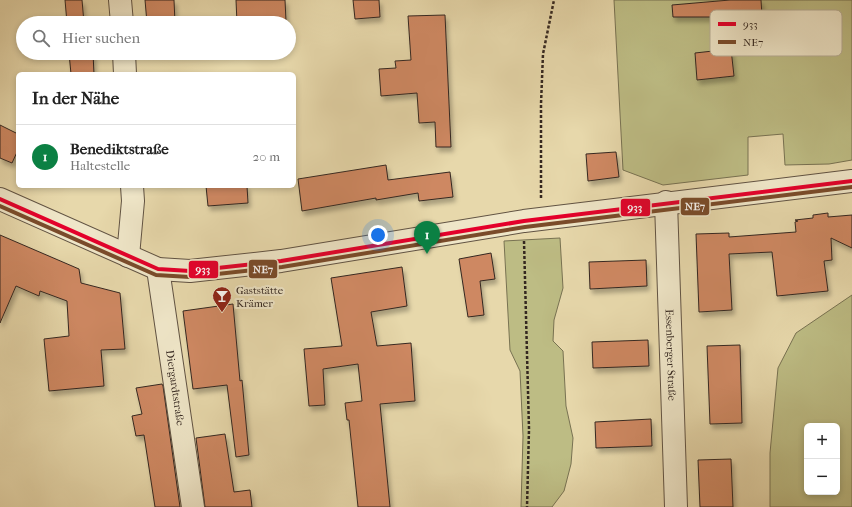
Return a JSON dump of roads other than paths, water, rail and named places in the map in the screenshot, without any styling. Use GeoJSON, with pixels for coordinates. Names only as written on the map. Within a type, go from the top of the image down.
{"type":"FeatureCollection","features":[{"type":"Feature","properties":{"kind":"street"},"geometry":{"type":"LineString","coordinates":[[120,0],[121,16]]}},
{"type":"Feature","properties":{"kind":"street"},"geometry":{"type":"LineString","coordinates":[[124,60],[125,72]]}},
{"type":"Feature","properties":{"kind":"street"},"geometry":{"type":"LineString","coordinates":[[0,199],[158,269],[190,271],[281,261],[533,219],[852,180]]}},
{"type":"Feature","properties":{"kind":"street"},"geometry":{"type":"LineString","coordinates":[[128,256],[133,201],[132,188]]}},
{"type":"Feature","properties":{"kind":"street","name":"Essenberger Straße"},"geometry":{"type":"LineString","coordinates":[[666,202],[676,507]]}},
{"type":"Feature","properties":{"kind":"street","name":"Diergardtstraße"},"geometry":{"type":"LineString","coordinates":[[158,269],[193,507]]}},
{"type":"Feature","properties":{"kind":"place","name":"Benediktstraße"},"geometry":{"type":"Point","coordinates":[427,254]}},
{"type":"Feature","properties":{"kind":"place","name":"Gaststätte Krämer"},"geometry":{"type":"Point","coordinates":[222,313]}}]}
